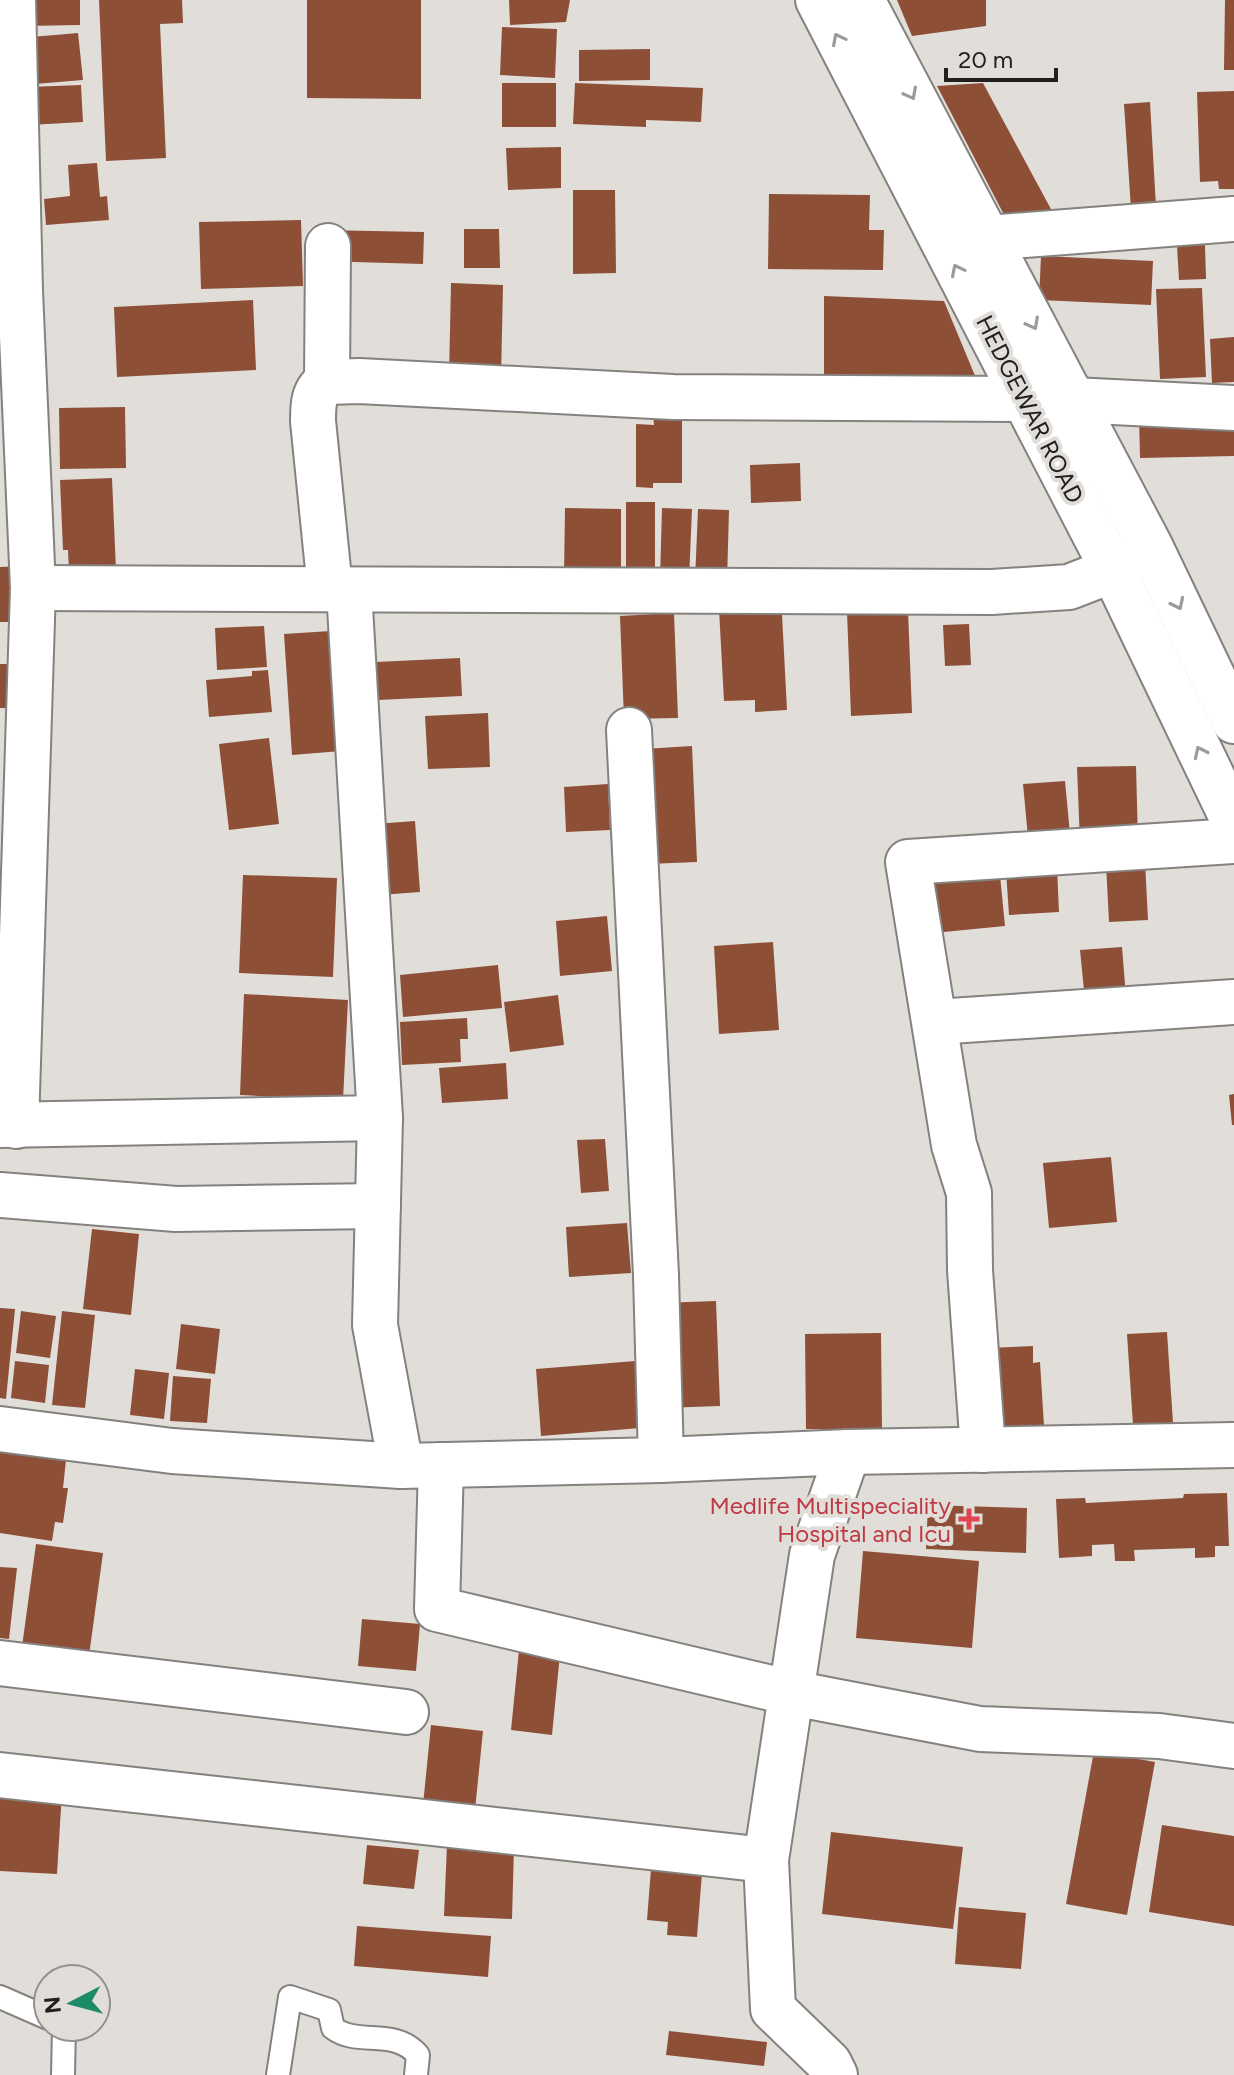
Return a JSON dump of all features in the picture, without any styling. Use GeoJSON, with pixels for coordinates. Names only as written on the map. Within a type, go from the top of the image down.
{"type":"FeatureCollection","features":[{"type":"Feature","properties":{"kind":"street"},"geometry":{"type":"LineString","coordinates":[[13,0],[10,291],[33,588],[8,1125],[380,1118]]}},
{"type":"Feature","properties":{"kind":"street","name":"HEDGEWAR ROAD"},"geometry":{"type":"LineString","coordinates":[[818,0],[1113,570],[1234,822]]}},
{"type":"Feature","properties":{"kind":"street","name":"HEDGEWAR ROAD"},"geometry":{"type":"LineString","coordinates":[[862,0],[1150,546],[1234,721]]}},
{"type":"Feature","properties":{"kind":"street"},"geometry":{"type":"LineString","coordinates":[[987,238],[1234,219]]}},
{"type":"Feature","properties":{"kind":"street"},"geometry":{"type":"LineString","coordinates":[[328,246],[327,382],[316,394],[313,421],[340,590],[380,1118],[375,1325],[421,1465],[437,1609],[792,1693],[980,1729],[1159,1736],[1234,1746]]}},
{"type":"Feature","properties":{"kind":"street"},"geometry":{"type":"LineString","coordinates":[[327,382],[673,397],[1024,399]]}},
{"type":"Feature","properties":{"kind":"street"},"geometry":{"type":"LineString","coordinates":[[1073,400],[1234,408]]}},
{"type":"Feature","properties":{"kind":"street"},"geometry":{"type":"LineString","coordinates":[[33,588],[992,592],[1069,587],[1113,570],[1150,546]]}},
{"type":"Feature","properties":{"kind":"street"},"geometry":{"type":"LineString","coordinates":[[629,730],[655,1259],[661,1460]]}},
{"type":"Feature","properties":{"kind":"street"},"geometry":{"type":"LineString","coordinates":[[983,1450],[970,1270],[969,1193],[954,1145],[908,862],[1234,841]]}},
{"type":"Feature","properties":{"kind":"street"},"geometry":{"type":"LineString","coordinates":[[935,1022],[1234,1002]]}},
{"type":"Feature","properties":{"kind":"street"},"geometry":{"type":"LineString","coordinates":[[0,1195],[176,1209],[378,1206]]}},
{"type":"Feature","properties":{"kind":"street"},"geometry":{"type":"LineString","coordinates":[[0,1429],[172,1451],[421,1465],[848,1452],[1234,1445]]}},
{"type":"Feature","properties":{"kind":"street"},"geometry":{"type":"LineString","coordinates":[[835,2075],[829,2063],[773,2009],[766,1860],[812,1555],[848,1452]]}},
{"type":"Feature","properties":{"kind":"street"},"geometry":{"type":"LineString","coordinates":[[0,1663],[406,1712]]}},
{"type":"Feature","properties":{"kind":"street"},"geometry":{"type":"LineString","coordinates":[[0,1775],[766,1860]]}},
{"type":"Feature","properties":{"kind":"lane"},"geometry":{"type":"LineString","coordinates":[[0,1997],[32,2011]]}},
{"type":"Feature","properties":{"kind":"lane"},"geometry":{"type":"LineString","coordinates":[[278,2075],[290,1997],[329,2010],[333,2028],[341,2035],[393,2040],[409,2045],[418,2055],[416,2075]]}},
{"type":"Feature","properties":{"kind":"lane"},"geometry":{"type":"LineString","coordinates":[[63,2075],[64,2043]]}},
{"type":"Feature","properties":{"kind":"building"},"geometry":{"type":"Polygon","coordinates":[[[24,0],[80,0],[80,25],[25,26],[24,0]]]}},
{"type":"Feature","properties":{"kind":"building"},"geometry":{"type":"Polygon","coordinates":[[[99,0],[182,0],[183,23],[160,24],[166,158],[106,161],[99,0]]]}},
{"type":"Feature","properties":{"kind":"building"},"geometry":{"type":"Polygon","coordinates":[[[307,0],[421,0],[421,99],[307,98],[307,0]]]}},
{"type":"Feature","properties":{"kind":"building"},"geometry":{"type":"Polygon","coordinates":[[[509,0],[570,0],[566,22],[510,25],[509,0]]]}},
{"type":"Feature","properties":{"kind":"building"},"geometry":{"type":"Polygon","coordinates":[[[897,0],[986,0],[986,26],[912,36],[897,0]]]}},
{"type":"Feature","properties":{"kind":"building"},"geometry":{"type":"Polygon","coordinates":[[[1225,0],[1234,0],[1234,70],[1224,70],[1225,0]]]}},
{"type":"Feature","properties":{"kind":"building"},"geometry":{"type":"Polygon","coordinates":[[[502,27],[557,29],[555,78],[500,75],[502,27]]]}},
{"type":"Feature","properties":{"kind":"building"},"geometry":{"type":"Polygon","coordinates":[[[78,33],[83,80],[35,84],[31,37],[78,33]]]}},
{"type":"Feature","properties":{"kind":"building"},"geometry":{"type":"Polygon","coordinates":[[[650,49],[650,80],[579,81],[579,50],[650,49]]]}},
{"type":"Feature","properties":{"kind":"building"},"geometry":{"type":"Polygon","coordinates":[[[502,83],[556,83],[556,127],[502,127],[502,83]]]}},
{"type":"Feature","properties":{"kind":"building"},"geometry":{"type":"Polygon","coordinates":[[[575,83],[703,88],[701,122],[646,120],[646,127],[573,124],[575,83]]]}},
{"type":"Feature","properties":{"kind":"building"},"geometry":{"type":"Polygon","coordinates":[[[983,83],[1052,211],[1013,232],[937,86],[983,83]]]}},
{"type":"Feature","properties":{"kind":"building"},"geometry":{"type":"Polygon","coordinates":[[[81,85],[83,122],[30,125],[28,87],[81,85]]]}},
{"type":"Feature","properties":{"kind":"building"},"geometry":{"type":"Polygon","coordinates":[[[1234,91],[1234,189],[1219,189],[1218,181],[1200,182],[1197,92],[1234,91]]]}},
{"type":"Feature","properties":{"kind":"building"},"geometry":{"type":"Polygon","coordinates":[[[1150,102],[1156,207],[1131,209],[1124,104],[1150,102]]]}},
{"type":"Feature","properties":{"kind":"building"},"geometry":{"type":"Polygon","coordinates":[[[561,147],[561,188],[508,190],[506,148],[561,147]]]}},
{"type":"Feature","properties":{"kind":"building"},"geometry":{"type":"Polygon","coordinates":[[[97,163],[100,197],[107,196],[109,220],[46,225],[44,199],[70,196],[68,165],[97,163]]]}},
{"type":"Feature","properties":{"kind":"building"},"geometry":{"type":"Polygon","coordinates":[[[573,190],[615,190],[616,273],[573,274],[573,190]]]}},
{"type":"Feature","properties":{"kind":"building"},"geometry":{"type":"Polygon","coordinates":[[[769,194],[870,195],[869,230],[884,230],[883,270],[768,269],[769,194]]]}},
{"type":"Feature","properties":{"kind":"building"},"geometry":{"type":"Polygon","coordinates":[[[301,220],[303,286],[201,289],[199,222],[301,220]]]}},
{"type":"Feature","properties":{"kind":"building"},"geometry":{"type":"Polygon","coordinates":[[[464,229],[499,229],[500,268],[464,268],[464,229]]]}},
{"type":"Feature","properties":{"kind":"building"},"geometry":{"type":"Polygon","coordinates":[[[321,230],[424,232],[423,264],[320,261],[321,230]]]}},
{"type":"Feature","properties":{"kind":"building"},"geometry":{"type":"Polygon","coordinates":[[[1205,245],[1206,279],[1179,280],[1177,246],[1205,245]]]}},
{"type":"Feature","properties":{"kind":"building"},"geometry":{"type":"Polygon","coordinates":[[[1041,256],[1153,261],[1151,305],[1039,300],[1041,256]]]}},
{"type":"Feature","properties":{"kind":"building"},"geometry":{"type":"Polygon","coordinates":[[[451,283],[503,285],[501,378],[449,376],[451,283]]]}},
{"type":"Feature","properties":{"kind":"building"},"geometry":{"type":"Polygon","coordinates":[[[1202,288],[1206,377],[1160,379],[1156,289],[1202,288]]]}},
{"type":"Feature","properties":{"kind":"building"},"geometry":{"type":"Polygon","coordinates":[[[824,296],[944,301],[983,395],[824,396],[824,296]]]}},
{"type":"Feature","properties":{"kind":"building"},"geometry":{"type":"Polygon","coordinates":[[[253,300],[256,370],[117,377],[114,307],[253,300]]]}},
{"type":"Feature","properties":{"kind":"building"},"geometry":{"type":"Polygon","coordinates":[[[1234,337],[1234,382],[1212,383],[1210,339],[1234,337]]]}},
{"type":"Feature","properties":{"kind":"building"},"geometry":{"type":"Polygon","coordinates":[[[125,407],[126,468],[60,469],[59,408],[125,407]]]}},
{"type":"Feature","properties":{"kind":"building"},"geometry":{"type":"Polygon","coordinates":[[[653,415],[682,416],[682,483],[653,483],[653,488],[636,487],[636,424],[654,425],[653,415]]]}},
{"type":"Feature","properties":{"kind":"building"},"geometry":{"type":"Polygon","coordinates":[[[1139,415],[1234,426],[1234,456],[1140,458],[1139,415]]]}},
{"type":"Feature","properties":{"kind":"building"},"geometry":{"type":"Polygon","coordinates":[[[800,463],[801,501],[751,503],[750,465],[800,463]]]}},
{"type":"Feature","properties":{"kind":"building"},"geometry":{"type":"Polygon","coordinates":[[[112,478],[116,570],[69,572],[68,550],[63,550],[60,480],[112,478]]]}},
{"type":"Feature","properties":{"kind":"building"},"geometry":{"type":"Polygon","coordinates":[[[626,502],[655,502],[655,576],[626,576],[626,502]]]}},
{"type":"Feature","properties":{"kind":"building"},"geometry":{"type":"Polygon","coordinates":[[[565,508],[621,509],[621,575],[564,575],[565,508]]]}},
{"type":"Feature","properties":{"kind":"building"},"geometry":{"type":"Polygon","coordinates":[[[662,508],[692,509],[689,580],[660,579],[662,508]]]}},
{"type":"Feature","properties":{"kind":"building"},"geometry":{"type":"Polygon","coordinates":[[[698,509],[729,510],[727,582],[695,581],[698,509]]]}},
{"type":"Feature","properties":{"kind":"building"},"geometry":{"type":"Polygon","coordinates":[[[22,566],[23,622],[0,622],[0,567],[22,566]]]}},
{"type":"Feature","properties":{"kind":"building"},"geometry":{"type":"Polygon","coordinates":[[[781,595],[787,710],[755,712],[755,700],[724,701],[719,609],[781,595]]]}},
{"type":"Feature","properties":{"kind":"building"},"geometry":{"type":"Polygon","coordinates":[[[908,610],[912,713],[851,716],[847,612],[908,610]]]}},
{"type":"Feature","properties":{"kind":"building"},"geometry":{"type":"Polygon","coordinates":[[[674,613],[678,718],[624,719],[620,616],[674,613]]]}},
{"type":"Feature","properties":{"kind":"building"},"geometry":{"type":"Polygon","coordinates":[[[969,624],[971,665],[945,666],[943,625],[969,624]]]}},
{"type":"Feature","properties":{"kind":"building"},"geometry":{"type":"Polygon","coordinates":[[[264,626],[267,667],[217,670],[215,628],[264,626]]]}},
{"type":"Feature","properties":{"kind":"building"},"geometry":{"type":"Polygon","coordinates":[[[346,630],[354,750],[292,755],[284,634],[346,630]]]}},
{"type":"Feature","properties":{"kind":"building"},"geometry":{"type":"Polygon","coordinates":[[[460,658],[462,696],[378,700],[376,662],[460,658]]]}},
{"type":"Feature","properties":{"kind":"building"},"geometry":{"type":"Polygon","coordinates":[[[0,664],[22,664],[22,708],[0,708],[0,664]]]}},
{"type":"Feature","properties":{"kind":"building"},"geometry":{"type":"Polygon","coordinates":[[[268,670],[272,712],[209,717],[206,680],[252,676],[252,671],[268,670]]]}},
{"type":"Feature","properties":{"kind":"building"},"geometry":{"type":"Polygon","coordinates":[[[488,713],[490,767],[428,769],[425,716],[488,713]]]}},
{"type":"Feature","properties":{"kind":"building"},"geometry":{"type":"Polygon","coordinates":[[[269,738],[279,824],[229,830],[219,744],[269,738]]]}},
{"type":"Feature","properties":{"kind":"building"},"geometry":{"type":"Polygon","coordinates":[[[692,746],[697,862],[648,864],[643,749],[692,746]]]}},
{"type":"Feature","properties":{"kind":"building"},"geometry":{"type":"Polygon","coordinates":[[[1136,766],[1138,841],[1080,843],[1077,767],[1136,766]]]}},
{"type":"Feature","properties":{"kind":"building"},"geometry":{"type":"Polygon","coordinates":[[[1065,781],[1071,845],[1029,848],[1023,784],[1065,781]]]}},
{"type":"Feature","properties":{"kind":"building"},"geometry":{"type":"Polygon","coordinates":[[[608,784],[610,830],[566,832],[564,787],[608,784]]]}},
{"type":"Feature","properties":{"kind":"building"},"geometry":{"type":"Polygon","coordinates":[[[415,821],[420,892],[380,895],[375,824],[415,821]]]}},
{"type":"Feature","properties":{"kind":"building"},"geometry":{"type":"Polygon","coordinates":[[[1145,861],[1148,920],[1109,922],[1106,864],[1145,861]]]}},
{"type":"Feature","properties":{"kind":"building"},"geometry":{"type":"Polygon","coordinates":[[[999,865],[1005,926],[923,934],[916,873],[999,865]]]}},
{"type":"Feature","properties":{"kind":"building"},"geometry":{"type":"Polygon","coordinates":[[[1057,868],[1059,912],[1009,915],[1006,871],[1057,868]]]}},
{"type":"Feature","properties":{"kind":"building"},"geometry":{"type":"Polygon","coordinates":[[[243,875],[337,878],[333,977],[239,973],[243,875]]]}},
{"type":"Feature","properties":{"kind":"building"},"geometry":{"type":"Polygon","coordinates":[[[607,916],[612,971],[560,976],[556,921],[607,916]]]}},
{"type":"Feature","properties":{"kind":"building"},"geometry":{"type":"Polygon","coordinates":[[[773,942],[779,1030],[719,1034],[714,946],[773,942]]]}},
{"type":"Feature","properties":{"kind":"building"},"geometry":{"type":"Polygon","coordinates":[[[1122,947],[1126,997],[1085,1000],[1080,950],[1122,947]]]}},
{"type":"Feature","properties":{"kind":"building"},"geometry":{"type":"Polygon","coordinates":[[[498,965],[502,1008],[403,1017],[400,975],[498,965]]]}},
{"type":"Feature","properties":{"kind":"building"},"geometry":{"type":"Polygon","coordinates":[[[244,994],[348,1000],[343,1100],[240,1095],[244,994]]]}},
{"type":"Feature","properties":{"kind":"building"},"geometry":{"type":"Polygon","coordinates":[[[558,995],[564,1045],[510,1052],[504,1002],[558,995]]]}},
{"type":"Feature","properties":{"kind":"building"},"geometry":{"type":"Polygon","coordinates":[[[467,1018],[468,1039],[460,1039],[461,1062],[402,1065],[400,1022],[467,1018]]]}},
{"type":"Feature","properties":{"kind":"building"},"geometry":{"type":"Polygon","coordinates":[[[506,1063],[508,1099],[442,1103],[439,1068],[506,1063]]]}},
{"type":"Feature","properties":{"kind":"building"},"geometry":{"type":"Polygon","coordinates":[[[1234,1094],[1234,1125],[1232,1125],[1229,1095],[1234,1094]]]}},
{"type":"Feature","properties":{"kind":"building"},"geometry":{"type":"Polygon","coordinates":[[[605,1139],[609,1191],[581,1193],[577,1140],[605,1139]]]}},
{"type":"Feature","properties":{"kind":"building"},"geometry":{"type":"Polygon","coordinates":[[[1111,1157],[1117,1222],[1049,1228],[1043,1163],[1111,1157]]]}},
{"type":"Feature","properties":{"kind":"building"},"geometry":{"type":"Polygon","coordinates":[[[627,1223],[631,1273],[569,1277],[566,1227],[627,1223]]]}},
{"type":"Feature","properties":{"kind":"building"},"geometry":{"type":"Polygon","coordinates":[[[92,1229],[139,1234],[131,1315],[83,1309],[92,1229]]]}},
{"type":"Feature","properties":{"kind":"building"},"geometry":{"type":"Polygon","coordinates":[[[716,1301],[720,1406],[664,1408],[660,1303],[716,1301]]]}},
{"type":"Feature","properties":{"kind":"building"},"geometry":{"type":"Polygon","coordinates":[[[0,1308],[15,1309],[6,1399],[0,1398],[0,1308]]]}},
{"type":"Feature","properties":{"kind":"building"},"geometry":{"type":"Polygon","coordinates":[[[21,1311],[56,1316],[50,1358],[16,1353],[21,1311]]]}},
{"type":"Feature","properties":{"kind":"building"},"geometry":{"type":"Polygon","coordinates":[[[62,1311],[95,1315],[85,1408],[52,1405],[62,1311]]]}},
{"type":"Feature","properties":{"kind":"building"},"geometry":{"type":"Polygon","coordinates":[[[181,1324],[220,1329],[215,1374],[176,1369],[181,1324]]]}},
{"type":"Feature","properties":{"kind":"building"},"geometry":{"type":"Polygon","coordinates":[[[1167,1332],[1173,1423],[1133,1425],[1127,1334],[1167,1332]]]}},
{"type":"Feature","properties":{"kind":"building"},"geometry":{"type":"Polygon","coordinates":[[[881,1333],[882,1429],[806,1429],[805,1334],[881,1333]]]}},
{"type":"Feature","properties":{"kind":"building"},"geometry":{"type":"Polygon","coordinates":[[[1033,1346],[1033,1363],[1040,1362],[1044,1426],[992,1429],[988,1348],[1033,1346]]]}},
{"type":"Feature","properties":{"kind":"building"},"geometry":{"type":"Polygon","coordinates":[[[648,1360],[653,1427],[541,1436],[536,1369],[648,1360]]]}},
{"type":"Feature","properties":{"kind":"building"},"geometry":{"type":"Polygon","coordinates":[[[15,1361],[49,1365],[45,1403],[11,1398],[15,1361]]]}},
{"type":"Feature","properties":{"kind":"building"},"geometry":{"type":"Polygon","coordinates":[[[135,1369],[169,1373],[164,1419],[130,1415],[135,1369]]]}},
{"type":"Feature","properties":{"kind":"building"},"geometry":{"type":"Polygon","coordinates":[[[173,1376],[211,1379],[207,1423],[170,1421],[173,1376]]]}},
{"type":"Feature","properties":{"kind":"building"},"geometry":{"type":"Polygon","coordinates":[[[0,1450],[66,1460],[63,1488],[68,1488],[63,1523],[55,1522],[52,1541],[0,1533],[0,1450]]]}},
{"type":"Feature","properties":{"kind":"building"},"geometry":{"type":"Polygon","coordinates":[[[1227,1493],[1229,1546],[1215,1546],[1215,1557],[1195,1558],[1195,1548],[1134,1550],[1135,1561],[1115,1561],[1114,1544],[1092,1545],[1092,1556],[1059,1558],[1056,1499],[1085,1498],[1086,1503],[1227,1493]]]}},
{"type":"Feature","properties":{"kind":"building"},"geometry":{"type":"Polygon","coordinates":[[[928,1505],[1027,1508],[1026,1553],[926,1549],[928,1505]]]}},
{"type":"Feature","properties":{"kind":"building"},"geometry":{"type":"Polygon","coordinates":[[[36,1544],[103,1553],[88,1663],[21,1654],[36,1544]]]}},
{"type":"Feature","properties":{"kind":"building"},"geometry":{"type":"Polygon","coordinates":[[[863,1551],[979,1561],[972,1648],[856,1638],[863,1551]]]}},
{"type":"Feature","properties":{"kind":"building"},"geometry":{"type":"Polygon","coordinates":[[[0,1567],[17,1568],[9,1639],[0,1638],[0,1567]]]}},
{"type":"Feature","properties":{"kind":"building"},"geometry":{"type":"Polygon","coordinates":[[[362,1619],[420,1624],[416,1671],[358,1666],[362,1619]]]}},
{"type":"Feature","properties":{"kind":"building"},"geometry":{"type":"Polygon","coordinates":[[[519,1650],[560,1654],[552,1735],[511,1730],[519,1650]]]}},
{"type":"Feature","properties":{"kind":"building"},"geometry":{"type":"Polygon","coordinates":[[[431,1725],[483,1731],[475,1810],[423,1805],[431,1725]]]}},
{"type":"Feature","properties":{"kind":"building"},"geometry":{"type":"Polygon","coordinates":[[[1094,1751],[1155,1762],[1127,1915],[1066,1904],[1094,1751]]]}},
{"type":"Feature","properties":{"kind":"building"},"geometry":{"type":"Polygon","coordinates":[[[0,1788],[62,1791],[57,1874],[0,1871],[0,1788]]]}},
{"type":"Feature","properties":{"kind":"building"},"geometry":{"type":"Polygon","coordinates":[[[1162,1825],[1234,1836],[1234,1926],[1149,1912],[1162,1825]]]}},
{"type":"Feature","properties":{"kind":"building"},"geometry":{"type":"Polygon","coordinates":[[[831,1832],[963,1847],[953,1929],[822,1914],[831,1832]]]}},
{"type":"Feature","properties":{"kind":"building"},"geometry":{"type":"Polygon","coordinates":[[[447,1844],[514,1847],[512,1919],[444,1916],[447,1844]]]}},
{"type":"Feature","properties":{"kind":"building"},"geometry":{"type":"Polygon","coordinates":[[[367,1845],[419,1850],[414,1889],[363,1884],[367,1845]]]}},
{"type":"Feature","properties":{"kind":"building"},"geometry":{"type":"Polygon","coordinates":[[[652,1856],[703,1860],[697,1937],[667,1935],[668,1922],[647,1920],[652,1856]]]}},
{"type":"Feature","properties":{"kind":"building"},"geometry":{"type":"Polygon","coordinates":[[[959,1907],[1026,1913],[1021,1969],[955,1964],[959,1907]]]}},
{"type":"Feature","properties":{"kind":"building"},"geometry":{"type":"Polygon","coordinates":[[[357,1926],[491,1936],[488,1977],[354,1966],[357,1926]]]}},
{"type":"Feature","properties":{"kind":"building"},"geometry":{"type":"Polygon","coordinates":[[[669,2031],[767,2042],[764,2066],[666,2055],[669,2031]]]}},
{"type":"Feature","properties":{"kind":"place","name":"Medlife Multispeciality Hospital and Icu"},"geometry":{"type":"Point","coordinates":[969,1519]}}]}
